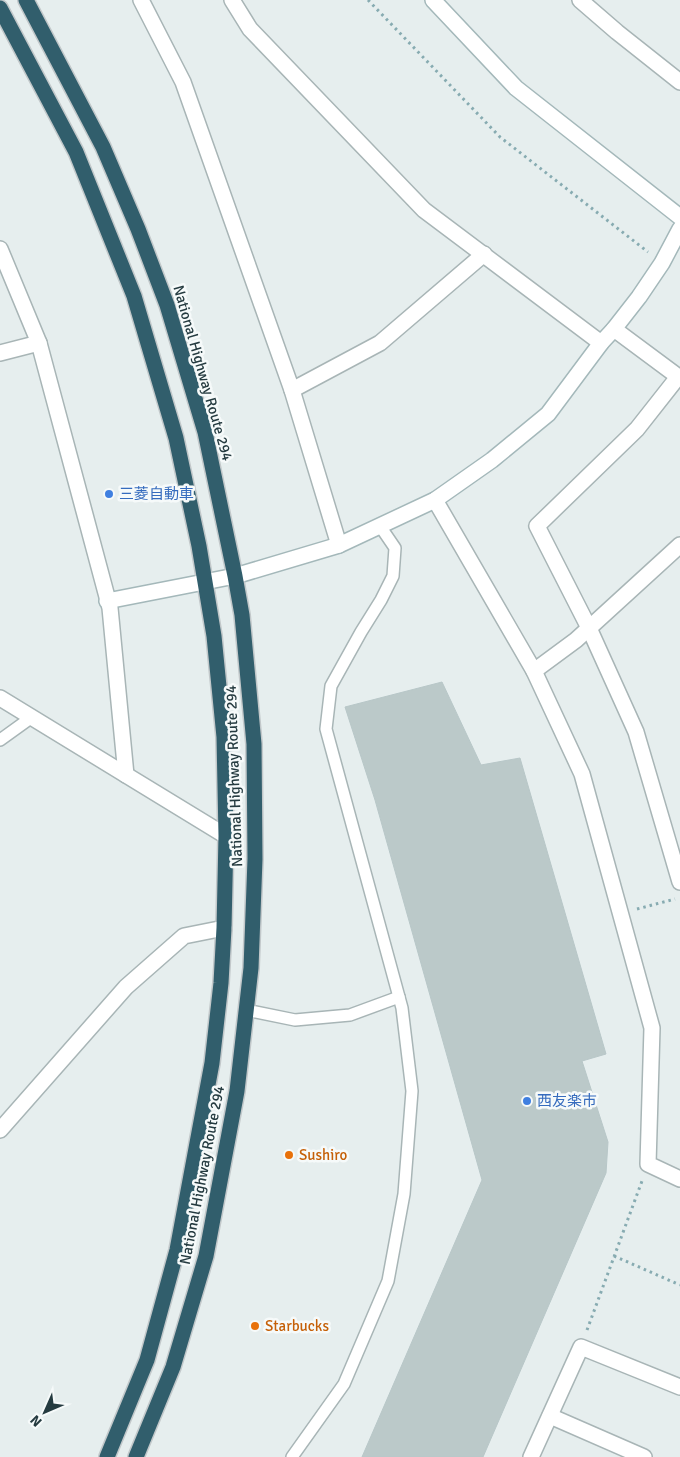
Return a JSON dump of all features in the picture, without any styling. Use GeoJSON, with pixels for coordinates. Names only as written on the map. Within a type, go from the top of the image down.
{"type":"FeatureCollection","features":[{"type":"Feature","properties":{"kind":"highway","name":"National Highway Route 294"},"geometry":{"type":"LineString","coordinates":[[26,0],[103,147],[138,229],[167,305],[205,432],[235,576],[242,615],[254,744],[255,859],[250,968],[237,1091],[206,1256],[173,1367],[136,1457]]}},
{"type":"Feature","properties":{"kind":"highway","name":"National Highway Route 294"},"geometry":{"type":"LineString","coordinates":[[0,8],[76,152],[134,296],[176,438],[206,582],[214,636],[224,737],[226,836],[224,928],[221,983],[212,1063],[177,1250],[147,1360],[107,1457]]}},
{"type":"Feature","properties":{"kind":"street"},"geometry":{"type":"LineString","coordinates":[[141,0],[183,82],[292,390],[339,546]]}},
{"type":"Feature","properties":{"kind":"street"},"geometry":{"type":"LineString","coordinates":[[232,0],[250,29],[424,210],[601,343]]}},
{"type":"Feature","properties":{"kind":"street"},"geometry":{"type":"LineString","coordinates":[[434,0],[516,88],[680,217]]}},
{"type":"Feature","properties":{"kind":"street"},"geometry":{"type":"LineString","coordinates":[[580,0],[680,82]]}},
{"type":"Feature","properties":{"kind":"street"},"geometry":{"type":"LineString","coordinates":[[108,601],[235,576],[339,546],[435,500],[492,460],[548,414],[601,343],[639,297],[662,263],[680,229]]}},
{"type":"Feature","properties":{"kind":"street"},"geometry":{"type":"LineString","coordinates":[[0,249],[39,343],[110,608],[126,774]]}},
{"type":"Feature","properties":{"kind":"street"},"geometry":{"type":"LineString","coordinates":[[292,390],[380,343],[484,254]]}},
{"type":"Feature","properties":{"kind":"street"},"geometry":{"type":"LineString","coordinates":[[614,329],[679,377],[637,429],[537,526],[589,628],[636,732],[680,882]]}},
{"type":"Feature","properties":{"kind":"street"},"geometry":{"type":"LineString","coordinates":[[0,353],[39,343]]}},
{"type":"Feature","properties":{"kind":"street"},"geometry":{"type":"LineString","coordinates":[[435,500],[534,671],[582,774],[652,1028],[648,1164],[680,1179]]}},
{"type":"Feature","properties":{"kind":"street"},"geometry":{"type":"LineString","coordinates":[[534,671],[589,628],[680,545]]}},
{"type":"Feature","properties":{"kind":"street"},"geometry":{"type":"LineString","coordinates":[[0,698],[226,836]]}},
{"type":"Feature","properties":{"kind":"street"},"geometry":{"type":"LineString","coordinates":[[0,1130],[126,988],[184,936],[224,928]]}},
{"type":"Feature","properties":{"kind":"street"},"geometry":{"type":"LineString","coordinates":[[531,1457],[581,1347],[680,1387]]}},
{"type":"Feature","properties":{"kind":"street"},"geometry":{"type":"LineString","coordinates":[[550,1416],[644,1457]]}},
{"type":"Feature","properties":{"kind":"lane"},"geometry":{"type":"LineString","coordinates":[[292,1457],[344,1384],[388,1281],[404,1194],[412,1091],[402,1008],[326,729],[331,686],[393,576],[394,548],[380,526]]}},
{"type":"Feature","properties":{"kind":"lane"},"geometry":{"type":"LineString","coordinates":[[0,740],[32,717]]}},
{"type":"Feature","properties":{"kind":"lane"},"geometry":{"type":"LineString","coordinates":[[246,1010],[296,1020],[350,1014],[399,997]]}},
{"type":"Feature","properties":{"kind":"path"},"geometry":{"type":"LineString","coordinates":[[368,0],[500,137],[662,263]]}},
{"type":"Feature","properties":{"kind":"path"},"geometry":{"type":"LineString","coordinates":[[620,914],[680,897]]}},
{"type":"Feature","properties":{"kind":"path"},"geometry":{"type":"LineString","coordinates":[[581,1347],[648,1164]]}},
{"type":"Feature","properties":{"kind":"path"},"geometry":{"type":"LineString","coordinates":[[614,1256],[680,1285]]}},
{"type":"Feature","properties":{"kind":"building","name":"西友楽市"},"geometry":{"type":"Polygon","coordinates":[[[442,682],[481,765],[520,758],[606,1054],[582,1061],[608,1142],[606,1173],[483,1457],[362,1457],[482,1180],[375,800],[345,707],[442,682]]]}},
{"type":"Feature","properties":{"kind":"place","name":"三菱自動車"},"geometry":{"type":"Point","coordinates":[109,494]}},
{"type":"Feature","properties":{"kind":"place","name":"西友楽市"},"geometry":{"type":"Point","coordinates":[527,1101]}},
{"type":"Feature","properties":{"kind":"place","name":"Sushiro"},"geometry":{"type":"Point","coordinates":[289,1155]}},
{"type":"Feature","properties":{"kind":"place","name":"Starbucks"},"geometry":{"type":"Point","coordinates":[255,1326]}}]}
